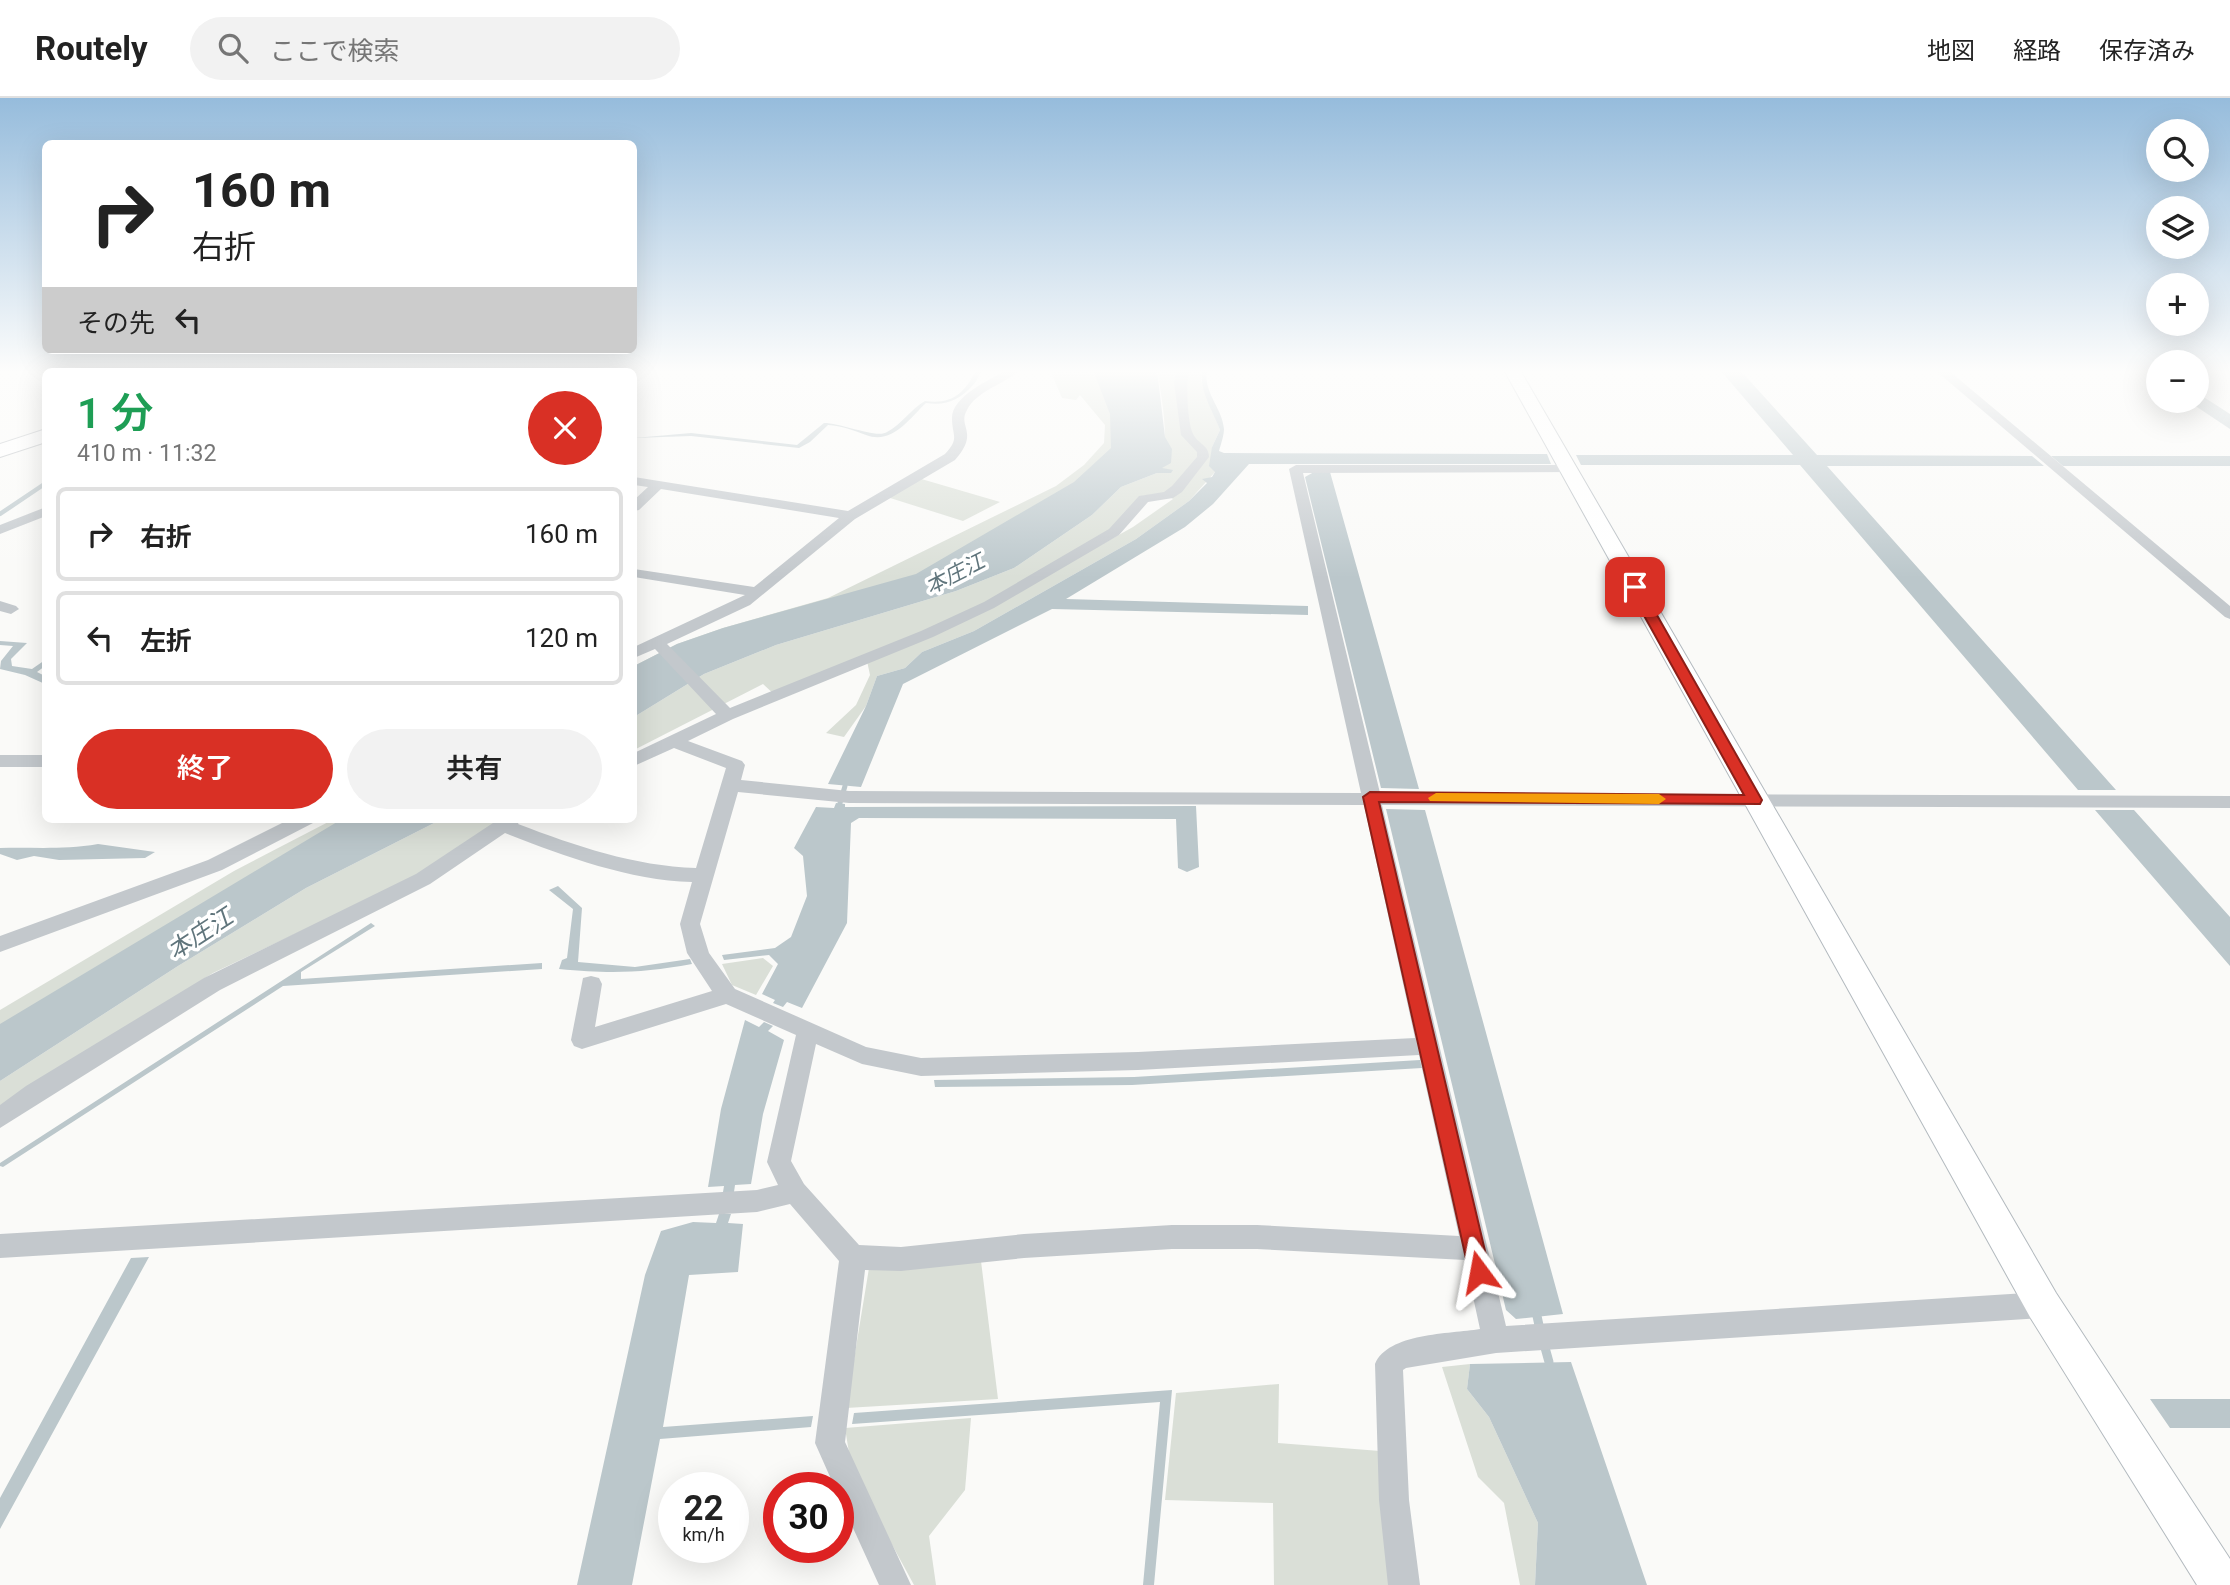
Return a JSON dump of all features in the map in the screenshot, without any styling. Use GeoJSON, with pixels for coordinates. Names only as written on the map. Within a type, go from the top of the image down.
{"type":"FeatureCollection","features":[{"type":"Feature","properties":{"kind":"main road"},"geometry":{"type":"LineString","coordinates":[[0,451],[33,439]]}},
{"type":"Feature","properties":{"kind":"street"},"geometry":{"type":"LineString","coordinates":[[637,652],[728,611],[756,592],[850,516],[903,482],[950,457],[960,446],[961,439]]}},
{"type":"Feature","properties":{"kind":"street"},"geometry":{"type":"LineString","coordinates":[[637,758],[726,714],[927,634],[989,605],[1114,532],[1144,499],[1168,495],[1177,489],[1203,457],[1203,451],[1191,439]]}},
{"type":"Feature","properties":{"kind":"street"},"geometry":{"type":"LineString","coordinates":[[1551,439],[2043,1305],[2222,1585]]}},
{"type":"Feature","properties":{"kind":"street"},"geometry":{"type":"LineString","coordinates":[[2023,439],[2230,614]]}},
{"type":"Feature","properties":{"kind":"street"},"geometry":{"type":"LineString","coordinates":[[1496,1340],[1296,470],[1568,469]]}},
{"type":"Feature","properties":{"kind":"street"},"geometry":{"type":"LineString","coordinates":[[637,481],[850,516]]}},
{"type":"Feature","properties":{"kind":"street"},"geometry":{"type":"LineString","coordinates":[[637,504],[659,484]]}},
{"type":"Feature","properties":{"kind":"street"},"geometry":{"type":"LineString","coordinates":[[0,530],[42,513]]}},
{"type":"Feature","properties":{"kind":"street"},"geometry":{"type":"LineString","coordinates":[[637,573],[756,592]]}},
{"type":"Feature","properties":{"kind":"street"},"geometry":{"type":"LineString","coordinates":[[657,642],[726,714]]}},
{"type":"Feature","properties":{"kind":"street"},"geometry":{"type":"LineString","coordinates":[[672,741],[736,765],[690,924],[698,953],[709,973],[727,995],[862,1055],[921,1067],[1138,1061],[1427,1046]]}},
{"type":"Feature","properties":{"kind":"street"},"geometry":{"type":"LineString","coordinates":[[0,761],[42,761]]}},
{"type":"Feature","properties":{"kind":"street"},"geometry":{"type":"LineString","coordinates":[[732,785],[841,797],[2230,802]]}},
{"type":"Feature","properties":{"kind":"street"},"geometry":{"type":"LineString","coordinates":[[0,944],[215,865],[298,823]]}},
{"type":"Feature","properties":{"kind":"street"},"geometry":{"type":"LineString","coordinates":[[0,1118],[34,1093],[212,984],[423,878],[506,823]]}},
{"type":"Feature","properties":{"kind":"street"},"geometry":{"type":"LineString","coordinates":[[510,823],[567,850],[660,874],[702,875]]}},
{"type":"Feature","properties":{"kind":"street"},"geometry":{"type":"LineString","coordinates":[[591,984],[582,1040],[727,995]]}},
{"type":"Feature","properties":{"kind":"street"},"geometry":{"type":"LineString","coordinates":[[808,1030],[779,1162],[795,1192],[853,1257],[901,1259],[1024,1246],[1172,1237],[1257,1237],[1474,1249]]}},
{"type":"Feature","properties":{"kind":"street"},"geometry":{"type":"LineString","coordinates":[[0,1245],[757,1201],[795,1192]]}},
{"type":"Feature","properties":{"kind":"street"},"geometry":{"type":"LineString","coordinates":[[853,1257],[830,1443],[895,1585]]}},
{"type":"Feature","properties":{"kind":"street"},"geometry":{"type":"LineString","coordinates":[[1404,1585],[1394,1500],[1389,1364],[1399,1355],[1496,1340],[2043,1305]]}},
{"type":"Feature","properties":{"kind":"shaded area"},"geometry":{"type":"Polygon","coordinates":[[[1104,439],[1124,439],[1090,480],[902,586],[637,665],[677,644],[828,598],[1056,486],[1084,465],[1104,439]]]}},
{"type":"Feature","properties":{"kind":"shaded area"},"geometry":{"type":"Polygon","coordinates":[[[1165,439],[1216,439],[1212,447],[1215,472],[1189,501],[1136,539],[974,631],[922,652],[905,668],[877,676],[866,706],[844,737],[826,733],[856,705],[870,675],[867,661],[777,697],[763,684],[637,748],[637,715],[704,674],[776,645],[956,591],[1014,568],[1092,515],[1121,487],[1157,473],[1165,439]],[[1164,493],[1142,496],[1111,531],[1081,556],[1133,527],[1173,499],[1164,493]]]}},
{"type":"Feature","properties":{"kind":"shaded area"},"geometry":{"type":"Polygon","coordinates":[[[918,478],[1000,502],[963,521],[887,497],[918,478]]]}},
{"type":"Feature","properties":{"kind":"shaded area"},"geometry":{"type":"Polygon","coordinates":[[[326,823],[356,823],[0,1037],[0,1010],[234,871],[326,823]]]}},
{"type":"Feature","properties":{"kind":"shaded area"},"geometry":{"type":"Polygon","coordinates":[[[434,823],[499,823],[417,876],[213,973],[0,1107],[0,1081],[178,966],[306,888],[434,823]]]}},
{"type":"Feature","properties":{"kind":"shaded area"},"geometry":{"type":"Polygon","coordinates":[[[763,958],[773,966],[756,995],[732,985],[722,964],[763,958]]]}},
{"type":"Feature","properties":{"kind":"shaded area"},"geometry":{"type":"Polygon","coordinates":[[[981,1261],[998,1399],[846,1408],[869,1268],[981,1261]]]}},
{"type":"Feature","properties":{"kind":"shaded area"},"geometry":{"type":"Polygon","coordinates":[[[1470,1364],[1467,1389],[1489,1417],[1538,1523],[1535,1585],[1520,1585],[1504,1503],[1478,1477],[1442,1367],[1470,1364]]]}},
{"type":"Feature","properties":{"kind":"shaded area"},"geometry":{"type":"Polygon","coordinates":[[[1279,1384],[1278,1443],[1380,1451],[1391,1585],[1274,1585],[1273,1503],[1165,1500],[1176,1393],[1279,1384]]]}},
{"type":"Feature","properties":{"kind":"shaded area"},"geometry":{"type":"Polygon","coordinates":[[[971,1418],[965,1490],[929,1536],[936,1585],[914,1585],[852,1471],[845,1428],[971,1418]]]}},
{"type":"Feature","properties":{"kind":"water"},"geometry":{"type":"Polygon","coordinates":[[[722,439],[747,439],[797,445],[804,439],[813,439],[799,448],[722,439]]]}},
{"type":"Feature","properties":{"kind":"water","name":"本庄江"},"geometry":{"type":"Polygon","coordinates":[[[1111,439],[1166,439],[1172,449],[1171,463],[1162,468],[1173,470],[1171,473],[1157,473],[1121,487],[1092,515],[1014,568],[956,591],[776,645],[704,674],[637,715],[637,664],[677,644],[723,628],[916,574],[1074,482],[1111,448],[1111,439]]]}},
{"type":"Feature","properties":{"kind":"water"},"geometry":{"type":"Polygon","coordinates":[[[1216,439],[1222,439],[1219,451],[1224,453],[1547,454],[1551,464],[1249,464],[1213,504],[1185,527],[1066,599],[1308,606],[1308,615],[1052,609],[903,684],[861,787],[828,784],[866,706],[877,676],[905,668],[922,652],[974,631],[1136,539],[1189,501],[1207,483],[1202,479],[1212,477],[1215,472],[1209,466],[1216,439]]]}},
{"type":"Feature","properties":{"kind":"water"},"geometry":{"type":"Polygon","coordinates":[[[1780,439],[1803,439],[1817,455],[2032,456],[2044,466],[1827,466],[2116,790],[2078,790],[1800,465],[1581,465],[1576,455],[1793,455],[1780,439]]]}},
{"type":"Feature","properties":{"kind":"water"},"geometry":{"type":"Polygon","coordinates":[[[2051,456],[2230,456],[2230,466],[2063,466],[2051,456]]]}},
{"type":"Feature","properties":{"kind":"water"},"geometry":{"type":"Polygon","coordinates":[[[1314,472],[1330,472],[1419,789],[1381,788],[1305,477],[1314,472]]]}},
{"type":"Feature","properties":{"kind":"water"},"geometry":{"type":"Polygon","coordinates":[[[0,641],[27,643],[11,659],[12,666],[32,669],[42,662],[42,668],[37,672],[42,674],[42,683],[0,669],[1,661],[13,646],[0,645],[0,641]]]}},
{"type":"Feature","properties":{"kind":"water"},"geometry":{"type":"Polygon","coordinates":[[[836,803],[845,804],[845,807],[1196,806],[1199,867],[1187,872],[1178,868],[1176,819],[859,818],[851,823],[847,923],[802,1008],[787,1002],[783,1007],[762,994],[778,964],[769,955],[724,960],[722,955],[775,948],[791,937],[807,896],[803,856],[794,848],[816,807],[834,808],[836,803]]]}},
{"type":"Feature","properties":{"kind":"water"},"geometry":{"type":"Polygon","coordinates":[[[1386,809],[1425,810],[1563,1314],[1516,1319],[1506,1310],[1386,809]]]}},
{"type":"Feature","properties":{"kind":"water"},"geometry":{"type":"Polygon","coordinates":[[[2095,810],[2134,810],[2230,917],[2230,966],[2095,810]]]}},
{"type":"Feature","properties":{"kind":"water","name":"本庄江"},"geometry":{"type":"Polygon","coordinates":[[[335,823],[434,823],[306,888],[178,966],[0,1081],[0,1024],[335,823]]]}},
{"type":"Feature","properties":{"kind":"water"},"geometry":{"type":"Polygon","coordinates":[[[98,844],[155,852],[145,858],[59,860],[34,856],[17,860],[0,854],[0,848],[61,848],[98,844]]]}},
{"type":"Feature","properties":{"kind":"water"},"geometry":{"type":"Polygon","coordinates":[[[558,886],[582,908],[578,962],[635,967],[690,959],[692,964],[626,972],[559,969],[562,960],[567,958],[573,909],[549,890],[558,886]]]}},
{"type":"Feature","properties":{"kind":"water"},"geometry":{"type":"Polygon","coordinates":[[[371,923],[375,926],[301,972],[301,979],[542,963],[542,969],[283,986],[3,1167],[0,1166],[0,1163],[371,923]]]}},
{"type":"Feature","properties":{"kind":"water"},"geometry":{"type":"Polygon","coordinates":[[[745,1020],[759,1027],[764,1022],[773,1026],[768,1031],[784,1040],[763,1114],[751,1184],[735,1185],[734,1192],[723,1192],[724,1186],[708,1187],[721,1109],[745,1020]]]}},
{"type":"Feature","properties":{"kind":"water"},"geometry":{"type":"Polygon","coordinates":[[[1420,1060],[1422,1068],[1132,1085],[935,1087],[934,1080],[1134,1077],[1420,1060]]]}},
{"type":"Feature","properties":{"kind":"water"},"geometry":{"type":"Polygon","coordinates":[[[719,1214],[731,1214],[728,1223],[743,1224],[738,1272],[689,1275],[663,1427],[813,1416],[811,1427],[660,1439],[632,1585],[577,1585],[645,1275],[661,1231],[693,1222],[716,1223],[719,1214]]]}},
{"type":"Feature","properties":{"kind":"water"},"geometry":{"type":"Polygon","coordinates":[[[149,1257],[0,1529],[0,1498],[131,1258],[149,1257]]]}},
{"type":"Feature","properties":{"kind":"water"},"geometry":{"type":"Polygon","coordinates":[[[1571,1362],[1647,1585],[1535,1585],[1538,1523],[1489,1417],[1467,1389],[1470,1364],[1571,1362]]]}},
{"type":"Feature","properties":{"kind":"water"},"geometry":{"type":"Polygon","coordinates":[[[1172,1390],[1154,1585],[1143,1585],[1160,1402],[852,1424],[854,1413],[1172,1390]]]}},
{"type":"Feature","properties":{"kind":"water"},"geometry":{"type":"Polygon","coordinates":[[[2150,1399],[2230,1399],[2230,1428],[2170,1428],[2150,1399]]]}},
{"type":"Feature","properties":{"kind":"waterway"},"geometry":{"type":"LineString","coordinates":[[0,514],[42,486]]}},
{"type":"Feature","properties":{"kind":"waterway"},"geometry":{"type":"LineString","coordinates":[[840,803],[845,786]]}},
{"type":"Feature","properties":{"kind":"waterway"},"geometry":{"type":"LineString","coordinates":[[1537,1316],[1540,1330]]}},
{"type":"Feature","properties":{"kind":"waterway"},"geometry":{"type":"LineString","coordinates":[[1544,1344],[1549,1362]]}},
{"type":"Feature","properties":{"kind":"slow traffic"},"geometry":{"type":"LineString","coordinates":[[1436,798],[1659,799]]}},
{"type":"Feature","properties":{"kind":"route"},"geometry":{"type":"LineString","coordinates":[[1479,1272],[1370,797],[1754,800],[1635,587]]}}]}
